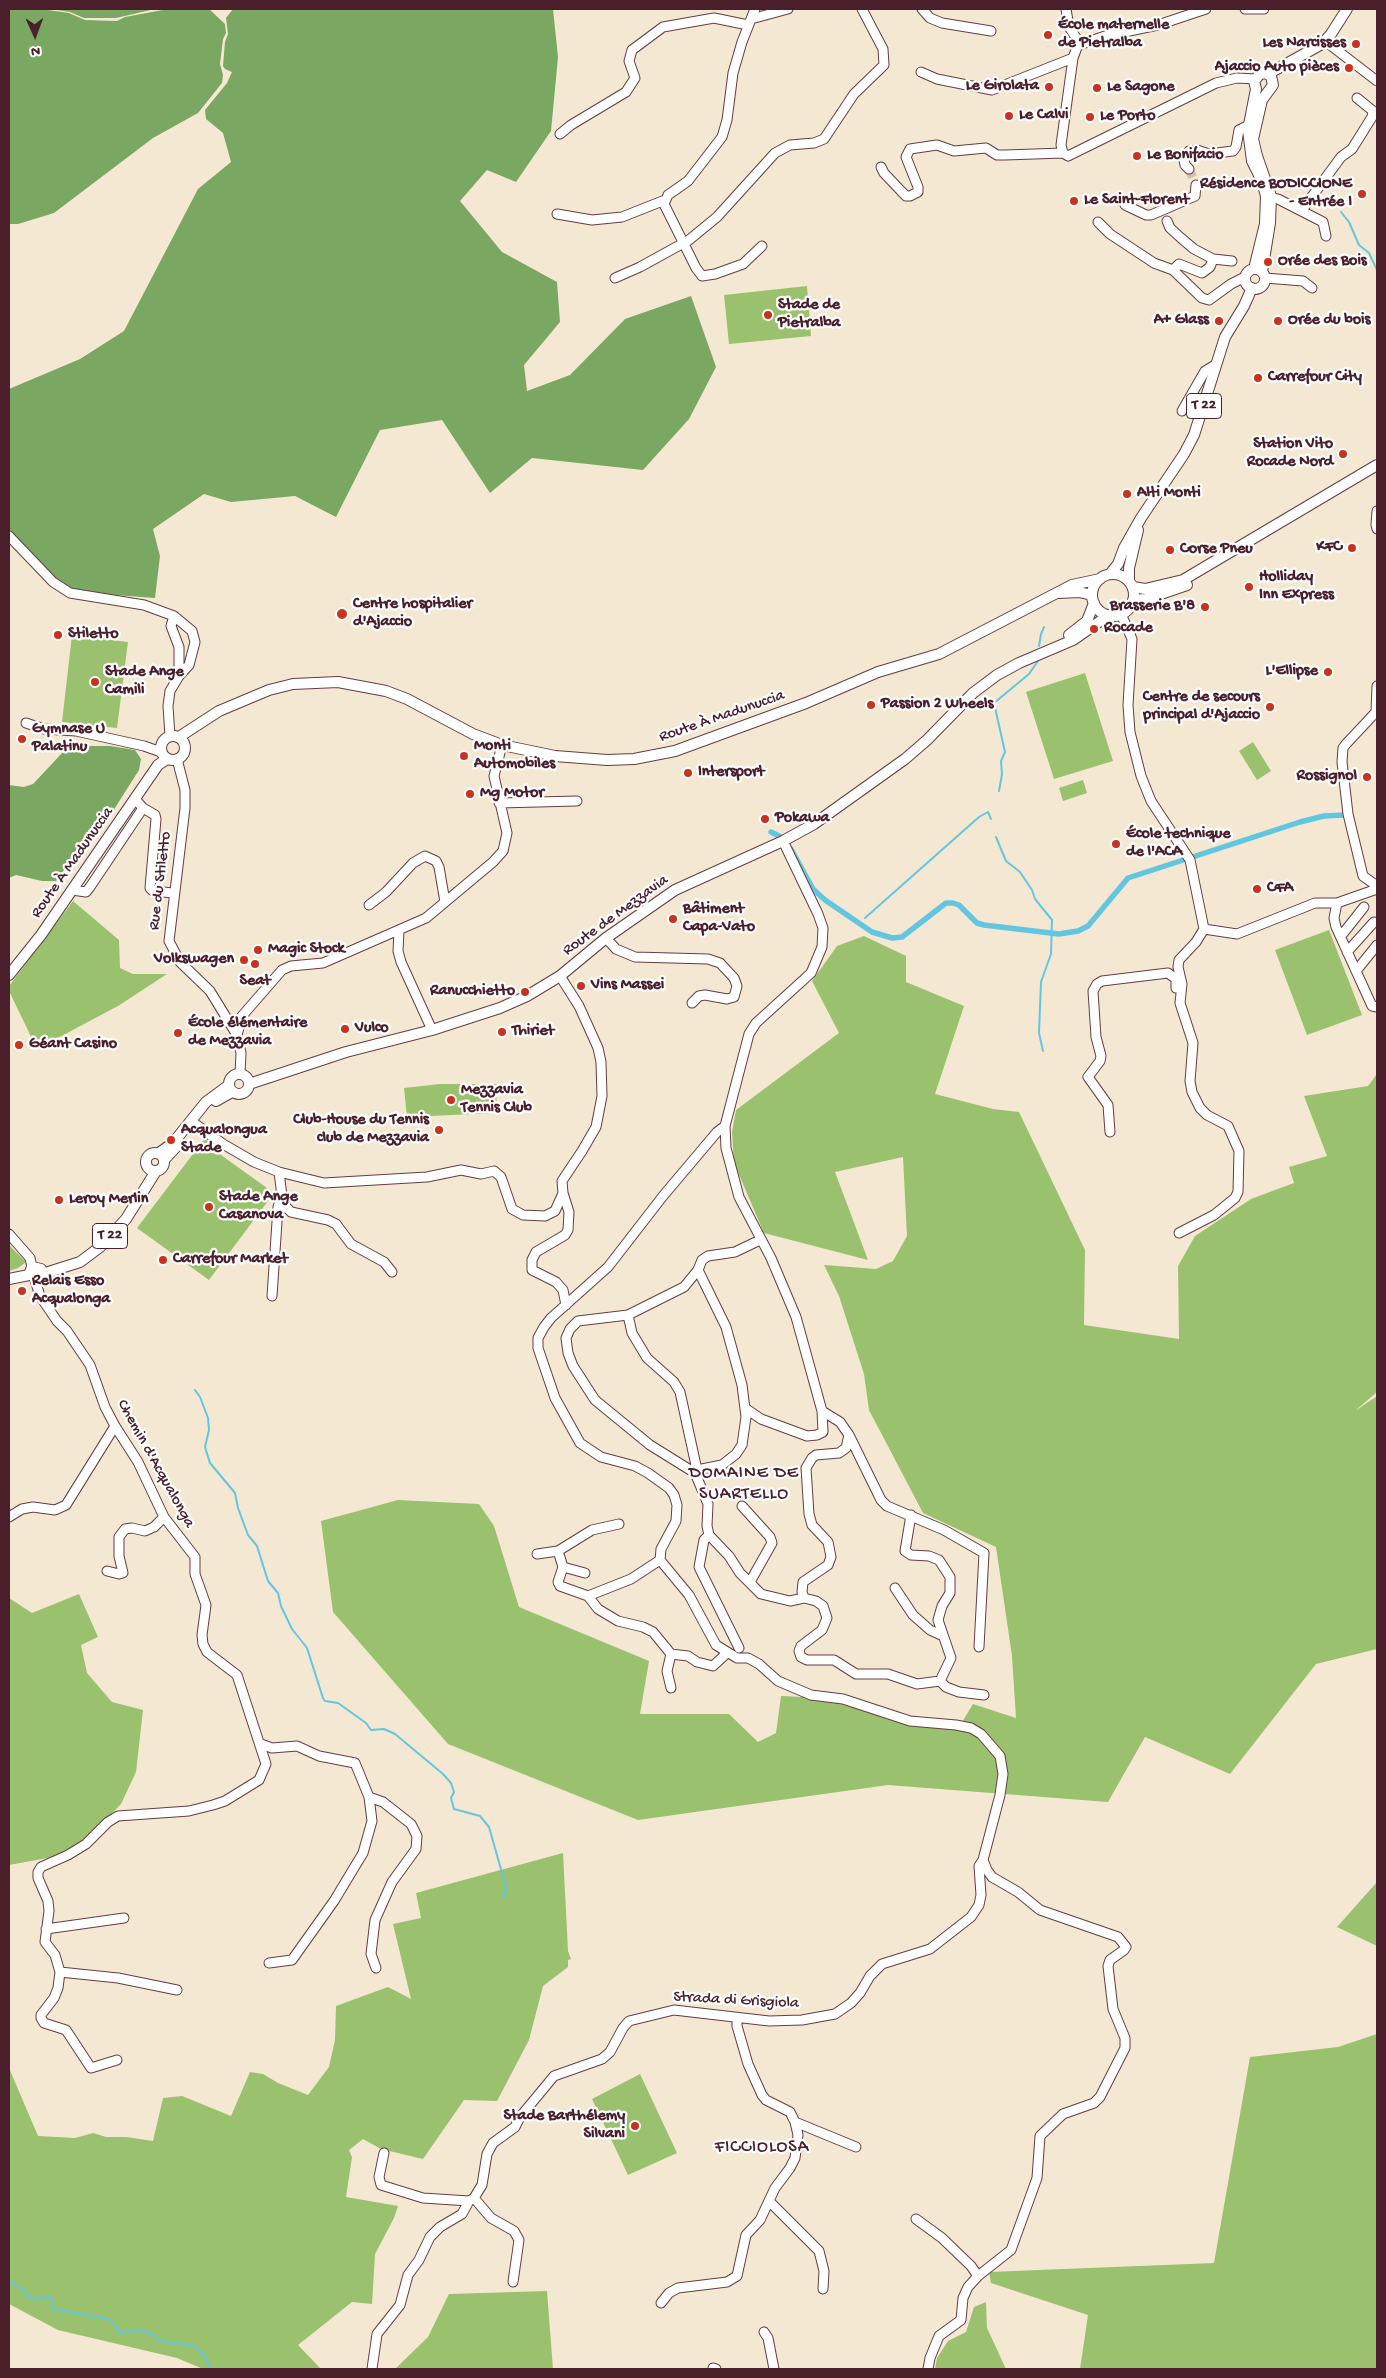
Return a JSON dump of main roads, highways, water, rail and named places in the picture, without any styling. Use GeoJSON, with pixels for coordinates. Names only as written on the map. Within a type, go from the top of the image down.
{"type":"FeatureCollection","features":[{"type":"Feature","properties":{"kind":"main road"},"geometry":{"type":"LineString","coordinates":[[1260,273],[1248,272],[1245,277],[1246,282],[1252,288],[1261,286],[1260,273],[1257,262],[1265,224],[1268,196],[1253,139],[1258,113],[1260,74],[1268,74],[1325,41],[1347,9]]}},
{"type":"Feature","properties":{"kind":"main road"},"geometry":{"type":"LineString","coordinates":[[1259,86],[1273,85],[1273,79],[1268,74]]}},
{"type":"Feature","properties":{"kind":"main road"},"geometry":{"type":"LineString","coordinates":[[1259,86],[1249,125],[1250,151],[1268,196]]}},
{"type":"Feature","properties":{"kind":"main road","name":"T 22"},"geometry":{"type":"LineString","coordinates":[[1110,574],[1118,564],[1124,548],[1141,518],[1184,454],[1194,435],[1225,336],[1244,306],[1252,288]]}},
{"type":"Feature","properties":{"kind":"main road"},"geometry":{"type":"LineString","coordinates":[[1131,584],[1133,600],[1127,610],[1122,614],[1109,615],[1100,611],[1093,599],[1096,583],[1100,578],[1110,574],[1121,575],[1131,584],[1145,589],[1183,580],[1377,465]]}},
{"type":"Feature","properties":{"kind":"main road"},"geometry":{"type":"LineString","coordinates":[[1133,600],[1146,599],[1189,584],[1377,472]]}},
{"type":"Feature","properties":{"kind":"main road","name":"T 22"},"geometry":{"type":"LineString","coordinates":[[1131,584],[1129,568],[1141,518]]}},
{"type":"Feature","properties":{"kind":"main road","name":"Route À Madunuccia"},"geometry":{"type":"LineString","coordinates":[[177,738],[219,711],[269,690],[294,684],[338,682],[386,691],[407,699],[473,734],[502,745],[547,755],[607,760],[634,759],[675,751],[806,703],[878,672],[939,654],[1072,585],[1100,578]]}},
{"type":"Feature","properties":{"kind":"main road","name":"Route À Madunuccia"},"geometry":{"type":"LineString","coordinates":[[1056,593],[1079,592],[1093,599]]}},
{"type":"Feature","properties":{"kind":"main road","name":"Route de Mezzavia"},"geometry":{"type":"LineString","coordinates":[[249,1084],[346,1052],[432,1030],[500,1008],[560,976],[606,938],[675,890],[783,841],[814,824],[906,759],[973,693],[997,675],[1068,637],[1087,621],[1093,599]]}},
{"type":"Feature","properties":{"kind":"main road","name":"Route de Mezzavia"},"geometry":{"type":"LineString","coordinates":[[1039,654],[1073,640],[1109,615]]}},
{"type":"Feature","properties":{"kind":"main road"},"geometry":{"type":"LineString","coordinates":[[177,738],[185,750],[164,756],[164,739],[177,738]]}},
{"type":"Feature","properties":{"kind":"main road","name":"Route À Madunuccia"},"geometry":{"type":"LineString","coordinates":[[9,975],[72,890],[164,756]]}},
{"type":"Feature","properties":{"kind":"main road"},"geometry":{"type":"LineString","coordinates":[[162,1156],[154,1152],[147,1157],[146,1163],[152,1170],[162,1168],[162,1156],[209,1106],[230,1088],[230,1078],[240,1074],[245,1076],[249,1084],[247,1090],[242,1094],[230,1088]]}},
{"type":"Feature","properties":{"kind":"main road","name":"T 22"},"geometry":{"type":"LineString","coordinates":[[9,1279],[80,1262],[100,1247],[126,1219],[152,1170]]}},
{"type":"Feature","properties":{"kind":"waterway"},"geometry":{"type":"LineString","coordinates":[[1341,212],[1349,222],[1359,245],[1369,253],[1377,270]]}},
{"type":"Feature","properties":{"kind":"waterway"},"geometry":{"type":"LineString","coordinates":[[1039,646],[1044,627]]}},
{"type":"Feature","properties":{"kind":"waterway"},"geometry":{"type":"LineString","coordinates":[[999,791],[1002,774],[1001,761],[1005,752],[994,703],[1029,674],[1038,661]]}},
{"type":"Feature","properties":{"kind":"waterway"},"geometry":{"type":"LineString","coordinates":[[865,918],[979,817],[988,812],[991,819]]}},
{"type":"Feature","properties":{"kind":"waterway"},"geometry":{"type":"LineString","coordinates":[[791,849],[813,889],[825,900],[872,932],[892,938],[902,937],[946,903],[953,903],[959,905],[977,923],[1059,934],[1078,931],[1088,926],[1128,878],[1300,822],[1324,816],[1344,815]]}},
{"type":"Feature","properties":{"kind":"waterway"},"geometry":{"type":"LineString","coordinates":[[771,832],[781,837]]}},
{"type":"Feature","properties":{"kind":"waterway"},"geometry":{"type":"LineString","coordinates":[[996,837],[1006,861],[1020,872],[1032,890],[1035,899],[1052,920],[1051,954],[1041,982],[1039,1033],[1043,1051]]}},
{"type":"Feature","properties":{"kind":"waterway"},"geometry":{"type":"LineString","coordinates":[[195,1390],[200,1397],[208,1418],[209,1430],[205,1447],[210,1463],[235,1493],[238,1508],[248,1535],[257,1546],[268,1581],[278,1593],[281,1606],[292,1629],[307,1648],[323,1698],[325,1701],[338,1703],[366,1723],[371,1730],[384,1729],[395,1734],[443,1774],[451,1783],[454,1792],[451,1798],[454,1809],[480,1816],[489,1827],[506,1887],[504,1898]]}},
{"type":"Feature","properties":{"kind":"waterway"},"geometry":{"type":"LineString","coordinates":[[9,2280],[25,2291],[30,2299],[51,2297],[53,2309],[109,2319],[116,2326],[119,2333],[139,2330],[150,2333],[157,2339],[166,2342],[193,2345],[204,2355],[211,2369]]}},
{"type":"Feature","properties":{"kind":"tunnel"},"geometry":{"type":"LineString","coordinates":[[1189,169],[1196,185]]}},
{"type":"Feature","properties":{"kind":"place","name":"École maternelle de Pietralba"},"geometry":{"type":"Point","coordinates":[1048,35]}},
{"type":"Feature","properties":{"kind":"place","name":"Les Narcisses"},"geometry":{"type":"Point","coordinates":[1356,44]}},
{"type":"Feature","properties":{"kind":"place","name":"Ajaccio Auto pièces"},"geometry":{"type":"Point","coordinates":[1349,68]}},
{"type":"Feature","properties":{"kind":"place","name":"Le Girolata"},"geometry":{"type":"Point","coordinates":[1049,87]}},
{"type":"Feature","properties":{"kind":"place","name":"Le Sagone"},"geometry":{"type":"Point","coordinates":[1097,88]}},
{"type":"Feature","properties":{"kind":"place","name":"Le Calvi"},"geometry":{"type":"Point","coordinates":[1009,116]}},
{"type":"Feature","properties":{"kind":"place","name":"Le Porto"},"geometry":{"type":"Point","coordinates":[1090,117]}},
{"type":"Feature","properties":{"kind":"place","name":"Le Bonifacio"},"geometry":{"type":"Point","coordinates":[1137,156]}},
{"type":"Feature","properties":{"kind":"place","name":"Résidence BODICCIONE - Entrée I"},"geometry":{"type":"Point","coordinates":[1362,194]}},
{"type":"Feature","properties":{"kind":"place","name":"Le Saint-Florent"},"geometry":{"type":"Point","coordinates":[1074,201]}},
{"type":"Feature","properties":{"kind":"place","name":"Orée des Bois"},"geometry":{"type":"Point","coordinates":[1268,262]}},
{"type":"Feature","properties":{"kind":"place","name":"Stade de Pietralba"},"geometry":{"type":"Point","coordinates":[768,315]}},
{"type":"Feature","properties":{"kind":"place","name":"A+ Glass"},"geometry":{"type":"Point","coordinates":[1219,321]}},
{"type":"Feature","properties":{"kind":"place","name":"Orée du bois"},"geometry":{"type":"Point","coordinates":[1278,321]}},
{"type":"Feature","properties":{"kind":"place","name":"Carrefour City"},"geometry":{"type":"Point","coordinates":[1258,378]}},
{"type":"Feature","properties":{"kind":"place","name":"Station Vito Rocade Nord"},"geometry":{"type":"Point","coordinates":[1343,454]}},
{"type":"Feature","properties":{"kind":"place","name":"Alti Monti"},"geometry":{"type":"Point","coordinates":[1127,494]}},
{"type":"Feature","properties":{"kind":"place","name":"KFC"},"geometry":{"type":"Point","coordinates":[1352,548]}},
{"type":"Feature","properties":{"kind":"place","name":"Corse Pneu"},"geometry":{"type":"Point","coordinates":[1170,550]}},
{"type":"Feature","properties":{"kind":"place","name":"Holliday Inn Express"},"geometry":{"type":"Point","coordinates":[1249,587]}},
{"type":"Feature","properties":{"kind":"place","name":"Brasserie B'8"},"geometry":{"type":"Point","coordinates":[1205,607]}},
{"type":"Feature","properties":{"kind":"place","name":"Centre hospitalier d'Ajaccio"},"geometry":{"type":"Point","coordinates":[342,614]}},
{"type":"Feature","properties":{"kind":"place","name":"Rocade"},"geometry":{"type":"Point","coordinates":[1094,629]}},
{"type":"Feature","properties":{"kind":"place","name":"Stiletto"},"geometry":{"type":"Point","coordinates":[58,635]}},
{"type":"Feature","properties":{"kind":"place","name":"L'Ellipse"},"geometry":{"type":"Point","coordinates":[1328,672]}},
{"type":"Feature","properties":{"kind":"place","name":"Stade Ange Camili"},"geometry":{"type":"Point","coordinates":[95,682]}},
{"type":"Feature","properties":{"kind":"place","name":"Passion 2 Wheels"},"geometry":{"type":"Point","coordinates":[871,705]}},
{"type":"Feature","properties":{"kind":"place","name":"Centre de secours principal d'Ajaccio"},"geometry":{"type":"Point","coordinates":[1270,707]}},
{"type":"Feature","properties":{"kind":"place","name":"Gymnase U Palatinu"},"geometry":{"type":"Point","coordinates":[22,739]}},
{"type":"Feature","properties":{"kind":"place","name":"Monti Automobiles"},"geometry":{"type":"Point","coordinates":[464,756]}},
{"type":"Feature","properties":{"kind":"place","name":"Intersport"},"geometry":{"type":"Point","coordinates":[688,773]}},
{"type":"Feature","properties":{"kind":"place","name":"Rossignol"},"geometry":{"type":"Point","coordinates":[1367,777]}},
{"type":"Feature","properties":{"kind":"place","name":"Mg Motor"},"geometry":{"type":"Point","coordinates":[470,794]}},
{"type":"Feature","properties":{"kind":"place","name":"Pokawa"},"geometry":{"type":"Point","coordinates":[765,819]}},
{"type":"Feature","properties":{"kind":"place","name":"École technique de l'ACA"},"geometry":{"type":"Point","coordinates":[1116,844]}},
{"type":"Feature","properties":{"kind":"place","name":"CFA"},"geometry":{"type":"Point","coordinates":[1257,889]}},
{"type":"Feature","properties":{"kind":"place","name":"Bâtiment Capa-Vato"},"geometry":{"type":"Point","coordinates":[673,919]}},
{"type":"Feature","properties":{"kind":"place","name":"Magic Stock"},"geometry":{"type":"Point","coordinates":[258,950]}},
{"type":"Feature","properties":{"kind":"place","name":"Volkswagen"},"geometry":{"type":"Point","coordinates":[244,960]}},
{"type":"Feature","properties":{"kind":"place","name":"Seat"},"geometry":{"type":"Point","coordinates":[255,964]}},
{"type":"Feature","properties":{"kind":"place","name":"Vins Massei"},"geometry":{"type":"Point","coordinates":[581,986]}},
{"type":"Feature","properties":{"kind":"place","name":"Ranucchietto"},"geometry":{"type":"Point","coordinates":[525,992]}},
{"type":"Feature","properties":{"kind":"place","name":"Vulco"},"geometry":{"type":"Point","coordinates":[345,1029]}},
{"type":"Feature","properties":{"kind":"place","name":"Thiriet"},"geometry":{"type":"Point","coordinates":[502,1032]}},
{"type":"Feature","properties":{"kind":"place","name":"École élémentaire de Mezzavia"},"geometry":{"type":"Point","coordinates":[178,1033]}},
{"type":"Feature","properties":{"kind":"place","name":"Géant Casino"},"geometry":{"type":"Point","coordinates":[19,1045]}},
{"type":"Feature","properties":{"kind":"place","name":"Mezzavia Tennis Club"},"geometry":{"type":"Point","coordinates":[451,1100]}},
{"type":"Feature","properties":{"kind":"place","name":"Club-House du Tennis club de Mezzavia"},"geometry":{"type":"Point","coordinates":[439,1130]}},
{"type":"Feature","properties":{"kind":"place","name":"Acqualongua Stade"},"geometry":{"type":"Point","coordinates":[171,1140]}},
{"type":"Feature","properties":{"kind":"place","name":"Leroy Merlin"},"geometry":{"type":"Point","coordinates":[59,1200]}},
{"type":"Feature","properties":{"kind":"place","name":"Stade Ange Casanova"},"geometry":{"type":"Point","coordinates":[209,1207]}},
{"type":"Feature","properties":{"kind":"place","name":"Carrefour Market"},"geometry":{"type":"Point","coordinates":[163,1260]}},
{"type":"Feature","properties":{"kind":"place","name":"Relais Esso Acqualonga"},"geometry":{"type":"Point","coordinates":[22,1291]}},
{"type":"Feature","properties":{"kind":"place","name":"Stade Barthélemy Silvani"},"geometry":{"type":"Point","coordinates":[635,2126]}},
{"type":"Feature","properties":{"kind":"district","name":"DOMAINE DE SUARTELLO"},"geometry":{"type":"Point","coordinates":[744,1484]}},
{"type":"Feature","properties":{"kind":"district","name":"FICCIOLOSA"},"geometry":{"type":"Point","coordinates":[762,2148]}}]}
